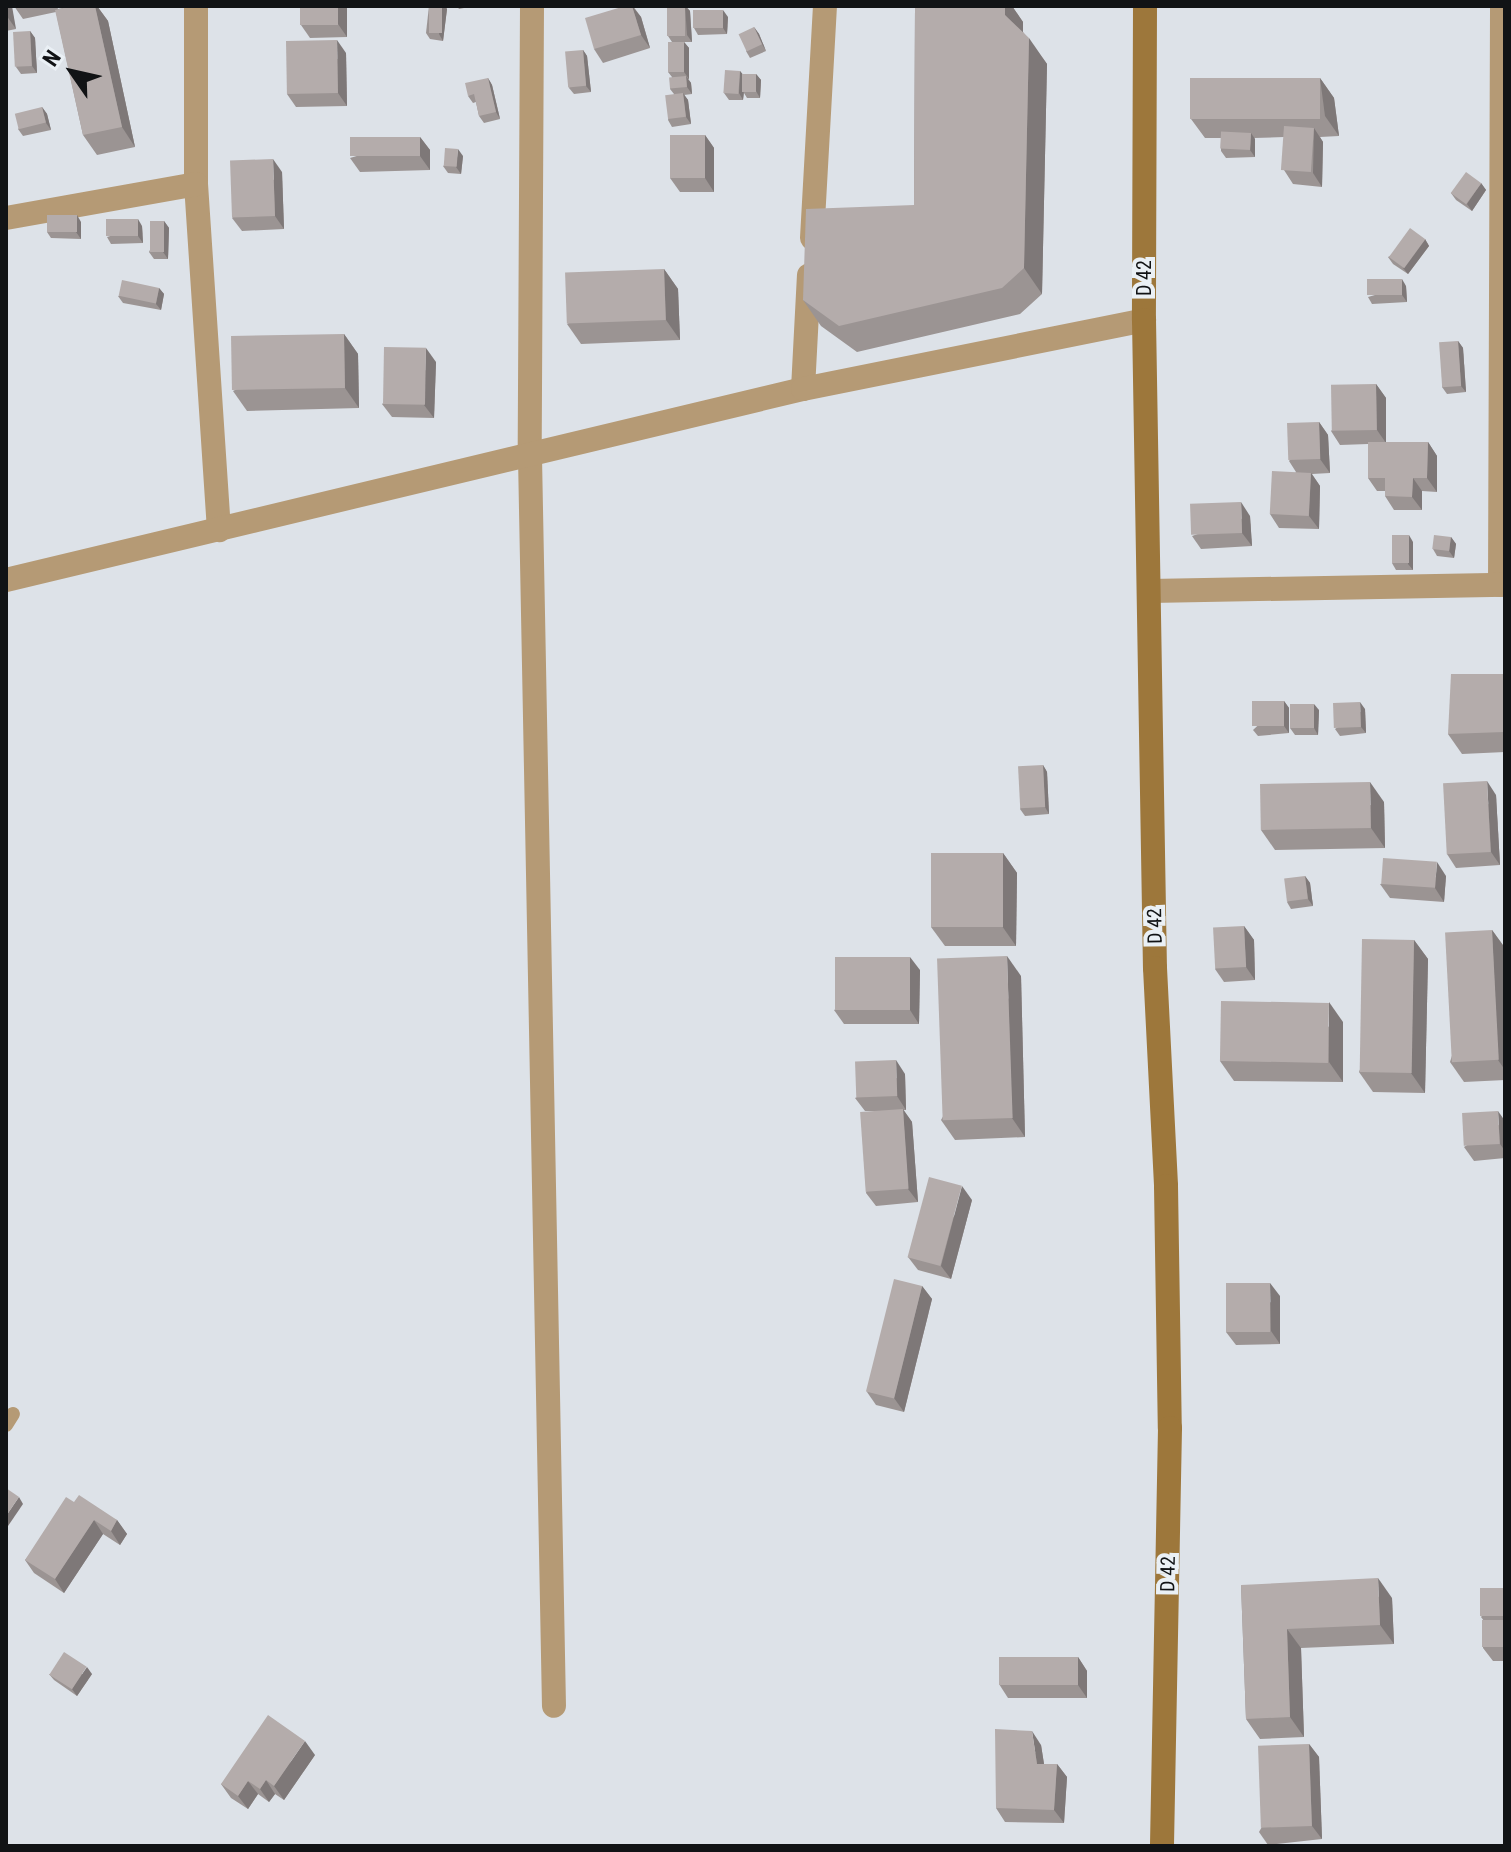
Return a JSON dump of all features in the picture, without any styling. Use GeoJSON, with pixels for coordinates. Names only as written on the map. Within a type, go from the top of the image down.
{"type":"FeatureCollection","features":[{"type":"Feature","properties":{"kind":"street"},"geometry":{"type":"LineString","coordinates":[[196,6],[196,184],[219,530]]}},
{"type":"Feature","properties":{"kind":"street"},"geometry":{"type":"LineString","coordinates":[[532,6],[530,457],[554,1706]]}},
{"type":"Feature","properties":{"kind":"street"},"geometry":{"type":"LineString","coordinates":[[803,389],[825,6]]}},
{"type":"Feature","properties":{"kind":"street","name":"D 42"},"geometry":{"type":"LineString","coordinates":[[1145,6],[1144,320],[1155,968],[1166,1186],[1170,1428],[1162,1846]]}},
{"type":"Feature","properties":{"kind":"street"},"geometry":{"type":"LineString","coordinates":[[1150,591],[1503,585],[1502,6]]}},
{"type":"Feature","properties":{"kind":"street"},"geometry":{"type":"LineString","coordinates":[[6,218],[196,184]]}},
{"type":"Feature","properties":{"kind":"street"},"geometry":{"type":"LineString","coordinates":[[6,580],[530,457],[803,389],[1144,320]]}},
{"type":"Feature","properties":{"kind":"building"},"geometry":{"type":"Polygon","coordinates":[[[95,6],[122,127],[83,135],[55,10],[95,6]]]}},
{"type":"Feature","properties":{"kind":"building"},"geometry":{"type":"Polygon","coordinates":[[[300,6],[338,6],[338,25],[300,25],[300,6]]]}},
{"type":"Feature","properties":{"kind":"building"},"geometry":{"type":"Polygon","coordinates":[[[429,6],[442,6],[442,33],[429,33],[429,6]]]}},
{"type":"Feature","properties":{"kind":"building"},"geometry":{"type":"Polygon","coordinates":[[[632,6],[641,35],[594,49],[585,18],[632,6]]]}},
{"type":"Feature","properties":{"kind":"building"},"geometry":{"type":"Polygon","coordinates":[[[667,6],[685,6],[685,36],[667,36],[667,6]]]}},
{"type":"Feature","properties":{"kind":"building"},"geometry":{"type":"Polygon","coordinates":[[[915,6],[1005,6],[1005,15],[1029,38],[1024,268],[1002,288],[839,326],[803,300],[806,209],[914,205],[915,6]]]}},
{"type":"Feature","properties":{"kind":"building"},"geometry":{"type":"Polygon","coordinates":[[[693,10],[723,10],[723,28],[693,28],[693,10]]]}},
{"type":"Feature","properties":{"kind":"building"},"geometry":{"type":"Polygon","coordinates":[[[754,27],[762,44],[747,51],[739,34],[754,27]]]}},
{"type":"Feature","properties":{"kind":"building"},"geometry":{"type":"Polygon","coordinates":[[[30,31],[32,66],[15,67],[13,32],[30,31]]]}},
{"type":"Feature","properties":{"kind":"building"},"geometry":{"type":"Polygon","coordinates":[[[337,40],[338,93],[287,94],[286,41],[337,40]]]}},
{"type":"Feature","properties":{"kind":"building"},"geometry":{"type":"Polygon","coordinates":[[[668,42],[684,42],[684,72],[668,72],[668,42]]]}},
{"type":"Feature","properties":{"kind":"building"},"geometry":{"type":"Polygon","coordinates":[[[583,50],[586,86],[568,87],[565,52],[583,50]]]}},
{"type":"Feature","properties":{"kind":"building"},"geometry":{"type":"Polygon","coordinates":[[[725,70],[740,71],[738,94],[723,93],[725,70]]]}},
{"type":"Feature","properties":{"kind":"building"},"geometry":{"type":"Polygon","coordinates":[[[742,74],[756,74],[756,92],[742,92],[742,74]]]}},
{"type":"Feature","properties":{"kind":"building"},"geometry":{"type":"Polygon","coordinates":[[[686,76],[687,87],[670,88],[669,77],[686,76]]]}},
{"type":"Feature","properties":{"kind":"building"},"geometry":{"type":"Polygon","coordinates":[[[488,78],[496,112],[479,116],[474,94],[468,96],[465,83],[488,78]]]}},
{"type":"Feature","properties":{"kind":"building"},"geometry":{"type":"Polygon","coordinates":[[[1190,78],[1320,78],[1320,119],[1190,119],[1190,78]]]}},
{"type":"Feature","properties":{"kind":"building"},"geometry":{"type":"Polygon","coordinates":[[[683,93],[686,117],[668,119],[665,95],[683,93]]]}},
{"type":"Feature","properties":{"kind":"building"},"geometry":{"type":"Polygon","coordinates":[[[42,107],[46,123],[19,129],[15,114],[42,107]]]}},
{"type":"Feature","properties":{"kind":"building"},"geometry":{"type":"Polygon","coordinates":[[[1284,126],[1314,128],[1311,172],[1281,170],[1284,126]]]}},
{"type":"Feature","properties":{"kind":"building"},"geometry":{"type":"Polygon","coordinates":[[[1221,131],[1251,133],[1250,150],[1220,148],[1221,131]]]}},
{"type":"Feature","properties":{"kind":"building"},"geometry":{"type":"Polygon","coordinates":[[[670,135],[705,135],[705,178],[670,178],[670,135]]]}},
{"type":"Feature","properties":{"kind":"building"},"geometry":{"type":"Polygon","coordinates":[[[350,137],[420,137],[420,156],[350,156],[350,137]]]}},
{"type":"Feature","properties":{"kind":"building"},"geometry":{"type":"Polygon","coordinates":[[[445,148],[458,149],[457,167],[444,166],[445,148]]]}},
{"type":"Feature","properties":{"kind":"building"},"geometry":{"type":"Polygon","coordinates":[[[273,159],[275,216],[232,217],[230,161],[273,159]]]}},
{"type":"Feature","properties":{"kind":"building"},"geometry":{"type":"Polygon","coordinates":[[[1466,172],[1481,183],[1466,204],[1451,193],[1466,172]]]}},
{"type":"Feature","properties":{"kind":"building"},"geometry":{"type":"Polygon","coordinates":[[[47,215],[77,215],[77,232],[47,232],[47,215]]]}},
{"type":"Feature","properties":{"kind":"building"},"geometry":{"type":"Polygon","coordinates":[[[106,219],[138,219],[138,236],[106,236],[106,219]]]}},
{"type":"Feature","properties":{"kind":"building"},"geometry":{"type":"Polygon","coordinates":[[[150,221],[164,221],[164,252],[150,252],[150,221]]]}},
{"type":"Feature","properties":{"kind":"building"},"geometry":{"type":"Polygon","coordinates":[[[1410,228],[1425,239],[1404,268],[1389,257],[1410,228]]]}},
{"type":"Feature","properties":{"kind":"building"},"geometry":{"type":"Polygon","coordinates":[[[664,269],[666,320],[567,323],[565,272],[664,269]]]}},
{"type":"Feature","properties":{"kind":"building"},"geometry":{"type":"Polygon","coordinates":[[[1367,279],[1402,279],[1402,295],[1367,295],[1367,279]]]}},
{"type":"Feature","properties":{"kind":"building"},"geometry":{"type":"Polygon","coordinates":[[[122,280],[159,288],[156,304],[119,296],[122,280]]]}},
{"type":"Feature","properties":{"kind":"building"},"geometry":{"type":"Polygon","coordinates":[[[344,334],[345,388],[232,390],[231,336],[344,334]]]}},
{"type":"Feature","properties":{"kind":"building"},"geometry":{"type":"Polygon","coordinates":[[[1458,341],[1461,386],[1442,387],[1439,342],[1458,341]]]}},
{"type":"Feature","properties":{"kind":"building"},"geometry":{"type":"Polygon","coordinates":[[[384,347],[426,348],[425,405],[383,404],[384,347]]]}},
{"type":"Feature","properties":{"kind":"building"},"geometry":{"type":"Polygon","coordinates":[[[1376,384],[1377,430],[1332,431],[1331,385],[1376,384]]]}},
{"type":"Feature","properties":{"kind":"building"},"geometry":{"type":"Polygon","coordinates":[[[1319,422],[1320,459],[1288,460],[1287,423],[1319,422]]]}},
{"type":"Feature","properties":{"kind":"building"},"geometry":{"type":"Polygon","coordinates":[[[1368,442],[1428,442],[1427,478],[1413,478],[1412,497],[1385,496],[1385,478],[1368,478],[1368,442]]]}},
{"type":"Feature","properties":{"kind":"building"},"geometry":{"type":"Polygon","coordinates":[[[1272,471],[1311,473],[1309,516],[1270,514],[1272,471]]]}},
{"type":"Feature","properties":{"kind":"building"},"geometry":{"type":"Polygon","coordinates":[[[1241,502],[1242,533],[1191,535],[1190,504],[1241,502]]]}},
{"type":"Feature","properties":{"kind":"building"},"geometry":{"type":"Polygon","coordinates":[[[1392,535],[1409,535],[1409,563],[1392,563],[1392,535]]]}},
{"type":"Feature","properties":{"kind":"building"},"geometry":{"type":"Polygon","coordinates":[[[1434,535],[1451,537],[1449,551],[1432,549],[1434,535]]]}},
{"type":"Feature","properties":{"kind":"building"},"geometry":{"type":"Polygon","coordinates":[[[1451,674],[1505,674],[1504,732],[1448,734],[1451,674]]]}},
{"type":"Feature","properties":{"kind":"building"},"geometry":{"type":"Polygon","coordinates":[[[1252,701],[1284,701],[1284,726],[1252,726],[1252,701]]]}},
{"type":"Feature","properties":{"kind":"building"},"geometry":{"type":"Polygon","coordinates":[[[1360,702],[1361,727],[1334,728],[1333,703],[1360,702]]]}},
{"type":"Feature","properties":{"kind":"building"},"geometry":{"type":"Polygon","coordinates":[[[1290,704],[1314,704],[1314,728],[1290,728],[1290,704]]]}},
{"type":"Feature","properties":{"kind":"building"},"geometry":{"type":"Polygon","coordinates":[[[1043,765],[1045,807],[1020,808],[1018,766],[1043,765]]]}},
{"type":"Feature","properties":{"kind":"building"},"geometry":{"type":"Polygon","coordinates":[[[1487,781],[1491,852],[1447,854],[1443,783],[1487,781]]]}},
{"type":"Feature","properties":{"kind":"building"},"geometry":{"type":"Polygon","coordinates":[[[1370,782],[1371,828],[1261,830],[1260,784],[1370,782]]]}},
{"type":"Feature","properties":{"kind":"building"},"geometry":{"type":"Polygon","coordinates":[[[931,853],[1003,853],[1003,927],[931,927],[931,853]]]}},
{"type":"Feature","properties":{"kind":"building"},"geometry":{"type":"Polygon","coordinates":[[[1383,858],[1437,862],[1435,888],[1381,884],[1383,858]]]}},
{"type":"Feature","properties":{"kind":"building"},"geometry":{"type":"Polygon","coordinates":[[[1305,876],[1308,899],[1287,901],[1284,879],[1305,876]]]}},
{"type":"Feature","properties":{"kind":"building"},"geometry":{"type":"Polygon","coordinates":[[[1244,926],[1246,967],[1215,969],[1213,928],[1244,926]]]}},
{"type":"Feature","properties":{"kind":"building"},"geometry":{"type":"Polygon","coordinates":[[[1492,930],[1499,1060],[1452,1062],[1445,932],[1492,930]]]}},
{"type":"Feature","properties":{"kind":"building"},"geometry":{"type":"Polygon","coordinates":[[[1362,939],[1414,940],[1412,1073],[1360,1072],[1362,939]]]}},
{"type":"Feature","properties":{"kind":"building"},"geometry":{"type":"Polygon","coordinates":[[[1007,956],[1013,1118],[943,1120],[937,958],[1007,956]]]}},
{"type":"Feature","properties":{"kind":"building"},"geometry":{"type":"Polygon","coordinates":[[[835,957],[910,957],[910,1010],[835,1010],[835,957]]]}},
{"type":"Feature","properties":{"kind":"building"},"geometry":{"type":"Polygon","coordinates":[[[1221,1001],[1329,1003],[1328,1063],[1220,1061],[1221,1001]]]}},
{"type":"Feature","properties":{"kind":"building"},"geometry":{"type":"Polygon","coordinates":[[[896,1060],[897,1096],[856,1097],[855,1061],[896,1060]]]}},
{"type":"Feature","properties":{"kind":"building"},"geometry":{"type":"Polygon","coordinates":[[[903,1109],[909,1189],[866,1192],[860,1112],[903,1109]]]}},
{"type":"Feature","properties":{"kind":"building"},"geometry":{"type":"Polygon","coordinates":[[[1498,1111],[1500,1144],[1464,1146],[1462,1113],[1498,1111]]]}},
{"type":"Feature","properties":{"kind":"building"},"geometry":{"type":"Polygon","coordinates":[[[929,1177],[962,1186],[940,1266],[908,1257],[929,1177]]]}},
{"type":"Feature","properties":{"kind":"building"},"geometry":{"type":"Polygon","coordinates":[[[894,1279],[922,1286],[894,1399],[866,1392],[894,1279]]]}},
{"type":"Feature","properties":{"kind":"building"},"geometry":{"type":"Polygon","coordinates":[[[1226,1283],[1270,1283],[1270,1332],[1226,1332],[1226,1283]]]}},
{"type":"Feature","properties":{"kind":"building"},"geometry":{"type":"Polygon","coordinates":[[[6,1488],[19,1497],[6,1516],[6,1488]]]}},
{"type":"Feature","properties":{"kind":"building"},"geometry":{"type":"Polygon","coordinates":[[[79,1495],[117,1520],[111,1531],[94,1520],[55,1579],[25,1560],[66,1497],[74,1502],[79,1495]]]}},
{"type":"Feature","properties":{"kind":"building"},"geometry":{"type":"Polygon","coordinates":[[[1378,1578],[1380,1625],[1287,1629],[1290,1717],[1246,1719],[1241,1585],[1378,1578]]]}},
{"type":"Feature","properties":{"kind":"building"},"geometry":{"type":"Polygon","coordinates":[[[1480,1588],[1505,1588],[1505,1616],[1480,1616],[1480,1588]]]}},
{"type":"Feature","properties":{"kind":"building"},"geometry":{"type":"Polygon","coordinates":[[[1482,1620],[1505,1620],[1505,1647],[1482,1647],[1482,1620]]]}},
{"type":"Feature","properties":{"kind":"building"},"geometry":{"type":"Polygon","coordinates":[[[64,1652],[87,1667],[72,1689],[49,1675],[64,1652]]]}},
{"type":"Feature","properties":{"kind":"building"},"geometry":{"type":"Polygon","coordinates":[[[999,1657],[1078,1657],[1078,1685],[999,1685],[999,1657]]]}},
{"type":"Feature","properties":{"kind":"building"},"geometry":{"type":"Polygon","coordinates":[[[268,1715],[305,1741],[274,1786],[266,1780],[260,1789],[248,1781],[238,1796],[221,1784],[268,1715]]]}},
{"type":"Feature","properties":{"kind":"building"},"geometry":{"type":"Polygon","coordinates":[[[995,1729],[1032,1731],[1037,1764],[1057,1764],[1054,1810],[996,1808],[995,1729]]]}},
{"type":"Feature","properties":{"kind":"building"},"geometry":{"type":"Polygon","coordinates":[[[1309,1744],[1312,1826],[1261,1828],[1258,1746],[1309,1744]]]}}]}
